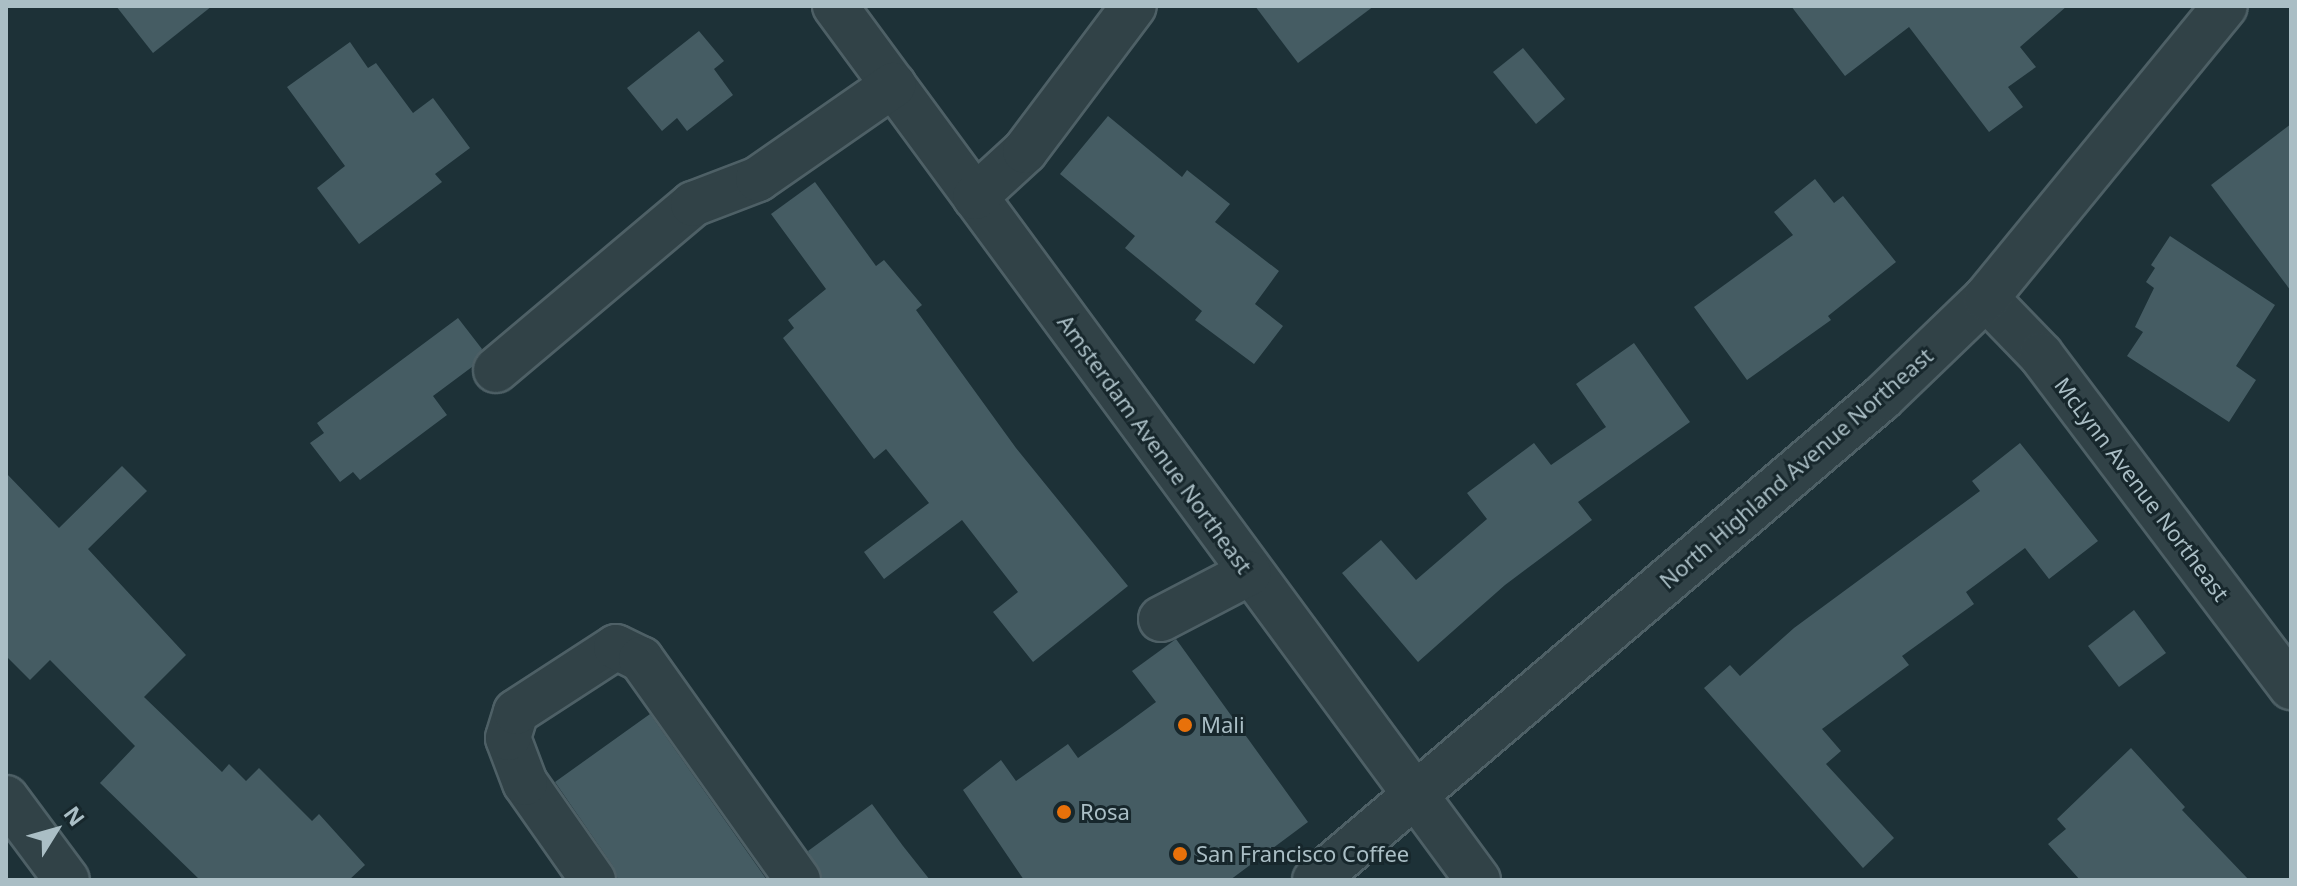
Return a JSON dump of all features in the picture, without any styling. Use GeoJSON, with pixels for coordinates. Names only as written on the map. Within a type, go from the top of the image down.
{"type":"FeatureCollection","features":[{"type":"Feature","properties":{"kind":"street","name":"Amsterdam Avenue Northeast"},"geometry":{"type":"LineString","coordinates":[[835,6],[1413,796],[1478,880]]}},
{"type":"Feature","properties":{"kind":"street"},"geometry":{"type":"LineString","coordinates":[[975,197],[1025,151],[1134,6]]}},
{"type":"Feature","properties":{"kind":"street","name":"North Highland Avenue Northeast"},"geometry":{"type":"LineString","coordinates":[[1315,880],[1882,398],[1986,298],[2225,6]]}},
{"type":"Feature","properties":{"kind":"street"},"geometry":{"type":"LineString","coordinates":[[496,370],[693,204],[758,179],[893,85]]}},
{"type":"Feature","properties":{"kind":"street","name":"McLynn Avenue Northeast"},"geometry":{"type":"LineString","coordinates":[[1986,298],[2041,355],[2291,687]]}},
{"type":"Feature","properties":{"kind":"street"},"geometry":{"type":"LineString","coordinates":[[1161,619],[1249,573]]}},
{"type":"Feature","properties":{"kind":"street"},"geometry":{"type":"LineString","coordinates":[[593,880],[525,783],[508,738],[516,712],[616,647],[641,659],[798,880]]}},
{"type":"Feature","properties":{"kind":"street"},"geometry":{"type":"LineString","coordinates":[[6,798],[67,880]]}},
{"type":"Feature","properties":{"kind":"building"},"geometry":{"type":"Polygon","coordinates":[[[116,6],[212,6],[153,53],[116,6]]]}},
{"type":"Feature","properties":{"kind":"building"},"geometry":{"type":"Polygon","coordinates":[[[1255,6],[1374,6],[1298,63],[1255,6]]]}},
{"type":"Feature","properties":{"kind":"building"},"geometry":{"type":"Polygon","coordinates":[[[1791,6],[2067,6],[2020,47],[2036,67],[2008,87],[2023,107],[1989,132],[1909,27],[1845,76],[1791,6]]]}},
{"type":"Feature","properties":{"kind":"building"},"geometry":{"type":"Polygon","coordinates":[[[699,31],[724,61],[714,69],[733,95],[687,131],[677,118],[662,131],[627,88],[699,31]]]}},
{"type":"Feature","properties":{"kind":"building"},"geometry":{"type":"Polygon","coordinates":[[[350,42],[368,68],[376,63],[413,113],[433,98],[470,148],[435,174],[442,182],[359,244],[317,188],[345,166],[287,87],[350,42]]]}},
{"type":"Feature","properties":{"kind":"building"},"geometry":{"type":"Polygon","coordinates":[[[1523,48],[1565,99],[1536,124],[1493,72],[1523,48]]]}},
{"type":"Feature","properties":{"kind":"building"},"geometry":{"type":"Polygon","coordinates":[[[1108,116],[1182,177],[1187,170],[1230,204],[1215,222],[1279,271],[1255,304],[1283,326],[1254,364],[1195,320],[1202,311],[1125,248],[1135,236],[1060,174],[1108,116]]]}},
{"type":"Feature","properties":{"kind":"building"},"geometry":{"type":"Polygon","coordinates":[[[2291,124],[2291,291],[2211,185],[2291,124]]]}},
{"type":"Feature","properties":{"kind":"building"},"geometry":{"type":"Polygon","coordinates":[[[1815,179],[1834,203],[1843,196],[1896,262],[1828,316],[1831,320],[1747,380],[1694,307],[1793,235],[1774,212],[1815,179]]]}},
{"type":"Feature","properties":{"kind":"building"},"geometry":{"type":"Polygon","coordinates":[[[815,182],[876,266],[884,260],[922,305],[916,310],[1016,448],[1128,586],[1033,662],[993,612],[1018,592],[962,520],[884,579],[864,552],[929,503],[886,449],[874,459],[783,338],[794,328],[788,320],[826,289],[771,214],[815,182]]]}},
{"type":"Feature","properties":{"kind":"building"},"geometry":{"type":"Polygon","coordinates":[[[2170,236],[2275,305],[2236,366],[2256,380],[2229,422],[2127,356],[2143,332],[2135,327],[2154,288],[2146,282],[2155,268],[2151,265],[2170,236]]]}},
{"type":"Feature","properties":{"kind":"building"},"geometry":{"type":"Polygon","coordinates":[[[458,318],[482,349],[472,367],[433,396],[447,415],[360,480],[353,472],[340,482],[310,443],[324,433],[317,423],[458,318]]]}},
{"type":"Feature","properties":{"kind":"building"},"geometry":{"type":"Polygon","coordinates":[[[1634,343],[1690,422],[1578,502],[1592,520],[1505,585],[1418,662],[1342,573],[1381,540],[1416,580],[1487,519],[1467,493],[1534,443],[1551,465],[1606,427],[1576,384],[1634,343]]]}},
{"type":"Feature","properties":{"kind":"building"},"geometry":{"type":"Polygon","coordinates":[[[2020,443],[2098,541],[2049,579],[2025,548],[1966,592],[1974,604],[1902,656],[1909,665],[1822,729],[1841,751],[1826,764],[1894,838],[1863,868],[1704,688],[1730,665],[1740,676],[1794,628],[1980,491],[1972,481],[2020,443]]]}},
{"type":"Feature","properties":{"kind":"building"},"geometry":{"type":"Polygon","coordinates":[[[122,466],[147,491],[88,549],[186,655],[144,697],[222,772],[229,764],[246,781],[259,768],[312,821],[319,814],[365,865],[349,880],[200,880],[100,783],[135,746],[50,660],[30,680],[6,656],[6,473],[59,528],[122,466]]]}},
{"type":"Feature","properties":{"kind":"building"},"geometry":{"type":"Polygon","coordinates":[[[2134,610],[2166,653],[2119,687],[2088,646],[2134,610]]]}},
{"type":"Feature","properties":{"kind":"building"},"geometry":{"type":"Polygon","coordinates":[[[1176,639],[1308,822],[1230,880],[1024,880],[963,790],[1001,760],[1016,781],[1068,744],[1078,758],[1122,727],[1156,702],[1132,671],[1176,639]]]}},
{"type":"Feature","properties":{"kind":"building"},"geometry":{"type":"Polygon","coordinates":[[[650,714],[767,880],[618,880],[613,866],[555,782],[650,714]]]}},
{"type":"Feature","properties":{"kind":"building"},"geometry":{"type":"Polygon","coordinates":[[[2131,748],[2185,807],[2182,810],[2249,880],[2080,880],[2048,844],[2066,829],[2057,819],[2131,748]]]}},
{"type":"Feature","properties":{"kind":"building"},"geometry":{"type":"Polygon","coordinates":[[[872,804],[930,880],[823,880],[808,851],[872,804]]]}},
{"type":"Feature","properties":{"kind":"place","name":"Mali"},"geometry":{"type":"Point","coordinates":[1185,725]}},
{"type":"Feature","properties":{"kind":"place","name":"Rosa"},"geometry":{"type":"Point","coordinates":[1064,812]}},
{"type":"Feature","properties":{"kind":"place","name":"San Francisco Coffee"},"geometry":{"type":"Point","coordinates":[1180,854]}}]}
